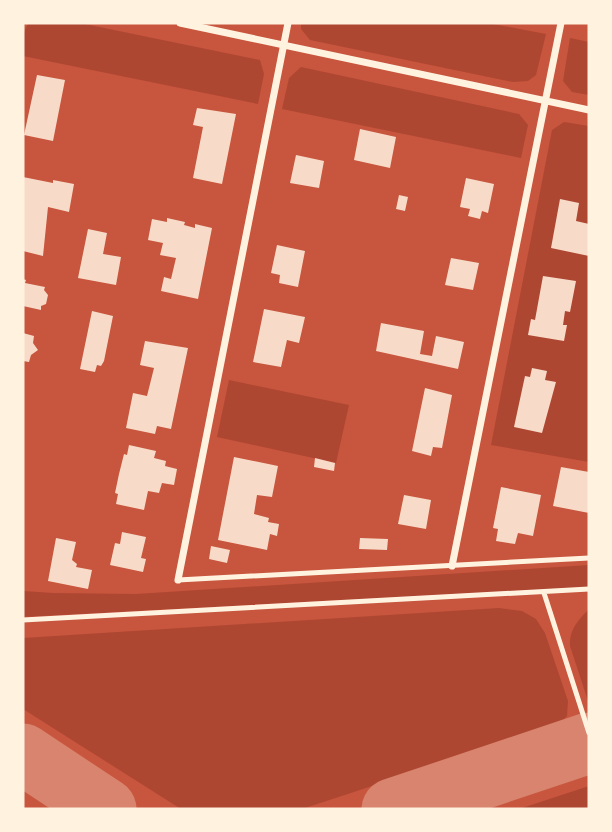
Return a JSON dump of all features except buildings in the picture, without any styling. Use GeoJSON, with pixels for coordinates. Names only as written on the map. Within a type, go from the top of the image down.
{"type":"FeatureCollection","features":[{"type":"Feature","properties":{"kind":"street"},"geometry":{"type":"LineString","coordinates":[[180,23],[589,110]]}},
{"type":"Feature","properties":{"kind":"street"},"geometry":{"type":"LineString","coordinates":[[178,580],[288,23]]}},
{"type":"Feature","properties":{"kind":"street"},"geometry":{"type":"LineString","coordinates":[[452,566],[561,23]]}},
{"type":"Feature","properties":{"kind":"lane"},"geometry":{"type":"LineString","coordinates":[[178,580],[589,558]]}},
{"type":"Feature","properties":{"kind":"lane"},"geometry":{"type":"LineString","coordinates":[[23,620],[589,589]]}},
{"type":"Feature","properties":{"kind":"lane"},"geometry":{"type":"LineString","coordinates":[[544,593],[589,733]]}},
{"type":"Feature","properties":{"kind":"shaded area"},"geometry":{"type":"Polygon","coordinates":[[[29,23],[80,23],[260,60],[264,74],[258,104],[23,56],[24,34],[29,23]]]}},
{"type":"Feature","properties":{"kind":"shaded area"},"geometry":{"type":"Polygon","coordinates":[[[301,23],[488,23],[546,34],[536,75],[528,81],[513,82],[310,40],[301,29],[301,23]]]}},
{"type":"Feature","properties":{"kind":"shaded area"},"geometry":{"type":"Polygon","coordinates":[[[570,38],[589,42],[589,95],[572,92],[563,81],[570,38]]]}},
{"type":"Feature","properties":{"kind":"shaded area"},"geometry":{"type":"Polygon","coordinates":[[[301,67],[519,114],[528,125],[521,158],[282,109],[289,78],[301,67]]]}},
{"type":"Feature","properties":{"kind":"shaded area"},"geometry":{"type":"Polygon","coordinates":[[[564,122],[589,126],[589,462],[491,445],[552,130],[564,122]]]}},
{"type":"Feature","properties":{"kind":"shaded area"},"geometry":{"type":"Polygon","coordinates":[[[229,380],[349,405],[336,463],[217,437],[229,380]]]}},
{"type":"Feature","properties":{"kind":"shaded area"},"geometry":{"type":"Polygon","coordinates":[[[589,565],[589,587],[23,617],[23,591],[136,594],[589,565]]]}},
{"type":"Feature","properties":{"kind":"shaded area"},"geometry":{"type":"Polygon","coordinates":[[[499,608],[522,611],[536,619],[545,633],[568,701],[567,716],[558,725],[302,809],[181,809],[23,709],[23,638],[499,608]]]}},
{"type":"Feature","properties":{"kind":"shaded area"},"geometry":{"type":"Polygon","coordinates":[[[589,609],[589,704],[570,646],[575,626],[589,609]]]}},
{"type":"Feature","properties":{"kind":"shaded area"},"geometry":{"type":"Polygon","coordinates":[[[589,786],[589,809],[519,809],[589,786]]]}},
{"type":"Feature","properties":{"kind":"taxiway"},"geometry":{"type":"LineString","coordinates":[[392,809],[589,743]]}},
{"type":"Feature","properties":{"kind":"taxiway"},"geometry":{"type":"LineString","coordinates":[[23,754],[106,809]]}}]}
